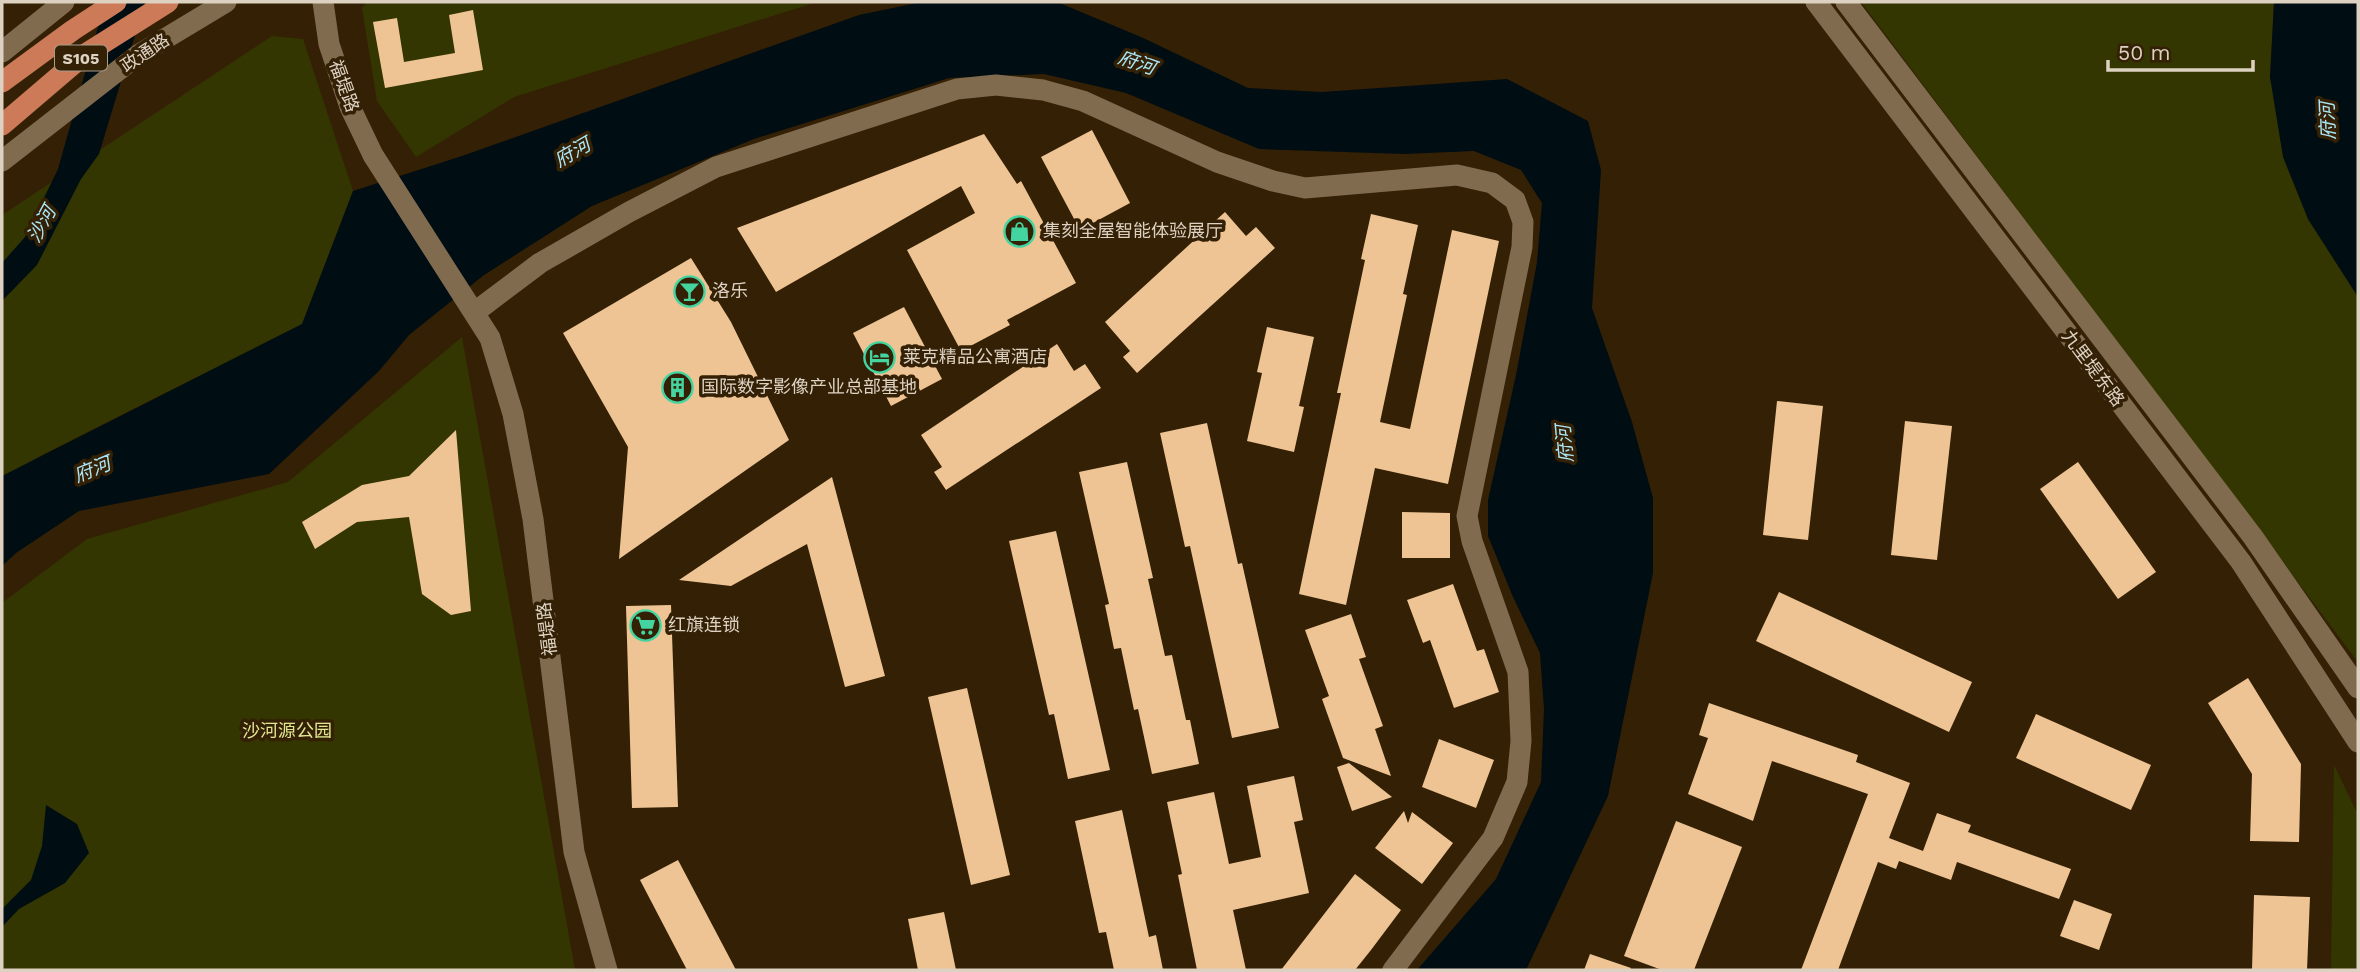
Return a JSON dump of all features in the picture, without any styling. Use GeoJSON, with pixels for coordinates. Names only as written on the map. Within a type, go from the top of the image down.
{"type":"FeatureCollection","features":[{"type":"Feature","properties":{"kind":"highway","name":"S105"},"geometry":{"type":"LineString","coordinates":[[2,82],[116,2]]}},
{"type":"Feature","properties":{"kind":"highway","name":"S105"},"geometry":{"type":"LineString","coordinates":[[2,125],[84,55],[169,2]]}},
{"type":"Feature","properties":{"kind":"street"},"geometry":{"type":"LineString","coordinates":[[2,52],[64,2]]}},
{"type":"Feature","properties":{"kind":"street","name":"政通路"},"geometry":{"type":"LineString","coordinates":[[2,161],[138,55],[226,2]]}},
{"type":"Feature","properties":{"kind":"street","name":"福堤路"},"geometry":{"type":"LineString","coordinates":[[323,2],[329,44],[350,107],[373,155],[490,338],[513,414],[533,519],[574,852],[607,970]]}},
{"type":"Feature","properties":{"kind":"street","name":"九里堤东路"},"geometry":{"type":"LineString","coordinates":[[1816,2],[2241,562],[2358,742]]}},
{"type":"Feature","properties":{"kind":"street"},"geometry":{"type":"LineString","coordinates":[[1846,2],[2253,537],[2358,688]]}},
{"type":"Feature","properties":{"kind":"street"},"geometry":{"type":"LineString","coordinates":[[469,304],[628,212],[716,167],[957,89],[996,85],[1043,90],[1083,101],[1216,162],[1304,188],[1457,175],[1492,183],[1515,200],[1523,222],[1522,247],[1467,516],[1472,541],[1518,672],[1521,741],[1517,782],[1493,838],[1393,970]]}},
{"type":"Feature","properties":{"kind":"green space"},"geometry":{"type":"Polygon","coordinates":[[[367,2],[817,2],[514,97],[416,157],[377,101],[362,8],[367,2]]]}},
{"type":"Feature","properties":{"kind":"green space"},"geometry":{"type":"Polygon","coordinates":[[[1861,2],[2274,2],[2270,77],[2308,219],[2358,297],[2358,662],[1861,2]]]}},
{"type":"Feature","properties":{"kind":"green space"},"geometry":{"type":"Polygon","coordinates":[[[272,36],[303,39],[353,191],[303,324],[40,456],[2,478],[2,215],[272,36]]]}},
{"type":"Feature","properties":{"kind":"green space","name":"沙河源公园"},"geometry":{"type":"Polygon","coordinates":[[[462,337],[575,970],[2,970],[2,603],[87,539],[288,482],[462,337]]]}},
{"type":"Feature","properties":{"kind":"green space"},"geometry":{"type":"Polygon","coordinates":[[[2334,765],[2358,815],[2358,970],[2331,970],[2334,765]]]}},
{"type":"Feature","properties":{"kind":"water","name":"沙河"},"geometry":{"type":"Polygon","coordinates":[[[105,2],[145,2],[99,154],[81,179],[37,265],[2,301],[2,263],[25,237],[58,169],[105,2]]]}},
{"type":"Feature","properties":{"kind":"water","name":"府河"},"geometry":{"type":"Polygon","coordinates":[[[922,2],[1057,2],[1141,37],[1248,88],[1322,92],[1507,79],[1588,121],[1601,170],[1592,308],[1632,422],[1653,498],[1653,573],[1608,796],[1526,970],[1417,970],[1496,879],[1541,782],[1544,709],[1540,653],[1488,536],[1488,500],[1516,375],[1537,262],[1542,203],[1521,170],[1474,151],[1404,154],[1259,149],[1126,93],[1044,74],[949,78],[754,139],[592,206],[484,275],[409,335],[379,371],[269,474],[79,511],[16,553],[2,566],[2,476],[302,324],[353,191],[462,156],[859,15],[922,2]]]}},
{"type":"Feature","properties":{"kind":"water","name":"府河"},"geometry":{"type":"Polygon","coordinates":[[[2274,2],[2358,2],[2358,297],[2308,219],[2283,157],[2270,77],[2274,2]]]}},
{"type":"Feature","properties":{"kind":"water"},"geometry":{"type":"Polygon","coordinates":[[[46,805],[77,824],[89,853],[65,883],[19,909],[2,927],[2,909],[31,880],[42,846],[46,805]]]}},
{"type":"Feature","properties":{"kind":"building"},"geometry":{"type":"Polygon","coordinates":[[[473,10],[483,70],[385,88],[373,22],[397,18],[404,62],[455,53],[449,15],[473,10]]]}},
{"type":"Feature","properties":{"kind":"building"},"geometry":{"type":"Polygon","coordinates":[[[1092,130],[1130,203],[1080,230],[1041,157],[1092,130]]]}},
{"type":"Feature","properties":{"kind":"building"},"geometry":{"type":"Polygon","coordinates":[[[984,134],[1017,184],[1021,181],[1076,283],[1007,320],[1010,325],[961,351],[907,250],[975,213],[961,186],[776,292],[737,228],[984,134]]]}},
{"type":"Feature","properties":{"kind":"building"},"geometry":{"type":"Polygon","coordinates":[[[1225,212],[1246,236],[1256,227],[1275,248],[1137,373],[1123,357],[1130,351],[1105,322],[1225,212]]]}},
{"type":"Feature","properties":{"kind":"building"},"geometry":{"type":"Polygon","coordinates":[[[1371,214],[1418,225],[1403,294],[1407,295],[1380,422],[1410,429],[1452,230],[1499,241],[1448,484],[1375,468],[1346,605],[1299,594],[1341,393],[1337,393],[1365,260],[1361,259],[1371,214]]]}},
{"type":"Feature","properties":{"kind":"building","name":"国际数字影像产业总部基地"},"geometry":{"type":"Polygon","coordinates":[[[691,258],[731,322],[789,440],[619,559],[628,447],[563,333],[691,258]]]}},
{"type":"Feature","properties":{"kind":"building"},"geometry":{"type":"Polygon","coordinates":[[[904,307],[942,379],[891,406],[853,333],[904,307]]]}},
{"type":"Feature","properties":{"kind":"building"},"geometry":{"type":"Polygon","coordinates":[[[1267,327],[1314,337],[1299,406],[1304,407],[1294,452],[1247,441],[1262,373],[1257,372],[1267,327]]]}},
{"type":"Feature","properties":{"kind":"building"},"geometry":{"type":"Polygon","coordinates":[[[1057,344],[1074,371],[1085,364],[1101,388],[946,490],[934,472],[942,467],[921,435],[1057,344]]]}},
{"type":"Feature","properties":{"kind":"building"},"geometry":{"type":"Polygon","coordinates":[[[1777,401],[1823,406],[1808,540],[1763,535],[1777,401]]]}},
{"type":"Feature","properties":{"kind":"building"},"geometry":{"type":"Polygon","coordinates":[[[1905,421],[1952,426],[1937,560],[1891,555],[1905,421]]]}},
{"type":"Feature","properties":{"kind":"building"},"geometry":{"type":"Polygon","coordinates":[[[1207,423],[1238,564],[1242,563],[1279,728],[1232,738],[1190,546],[1185,547],[1160,433],[1207,423]]]}},
{"type":"Feature","properties":{"kind":"building"},"geometry":{"type":"Polygon","coordinates":[[[456,430],[471,611],[451,615],[422,594],[409,517],[357,522],[315,549],[302,522],[362,485],[409,476],[456,430]]]}},
{"type":"Feature","properties":{"kind":"building"},"geometry":{"type":"Polygon","coordinates":[[[1127,462],[1153,578],[1148,579],[1165,656],[1172,655],[1199,764],[1152,774],[1138,709],[1134,710],[1121,648],[1114,649],[1105,605],[1109,604],[1079,472],[1127,462]]]}},
{"type":"Feature","properties":{"kind":"building"},"geometry":{"type":"Polygon","coordinates":[[[2078,462],[2156,572],[2118,599],[2040,489],[2078,462]]]}},
{"type":"Feature","properties":{"kind":"building"},"geometry":{"type":"Polygon","coordinates":[[[832,477],[885,676],[845,687],[807,544],[731,586],[679,580],[832,477]]]}},
{"type":"Feature","properties":{"kind":"building"},"geometry":{"type":"Polygon","coordinates":[[[1402,512],[1450,513],[1450,558],[1402,558],[1402,512]]]}},
{"type":"Feature","properties":{"kind":"building"},"geometry":{"type":"Polygon","coordinates":[[[1056,531],[1110,770],[1068,779],[1054,714],[1049,715],[1009,541],[1056,531]]]}},
{"type":"Feature","properties":{"kind":"building"},"geometry":{"type":"Polygon","coordinates":[[[1453,584],[1477,651],[1484,649],[1499,692],[1454,708],[1430,640],[1423,643],[1407,600],[1453,584]]]}},
{"type":"Feature","properties":{"kind":"building"},"geometry":{"type":"Polygon","coordinates":[[[1779,592],[1972,682],[1949,732],[1756,641],[1779,592]]]}},
{"type":"Feature","properties":{"kind":"building"},"geometry":{"type":"Polygon","coordinates":[[[671,605],[678,807],[632,808],[626,606],[671,605]]]}},
{"type":"Feature","properties":{"kind":"building"},"geometry":{"type":"Polygon","coordinates":[[[1351,614],[1366,657],[1359,659],[1383,726],[1375,729],[1391,776],[1343,758],[1322,699],[1329,696],[1305,630],[1351,614]]]}},
{"type":"Feature","properties":{"kind":"building"},"geometry":{"type":"Polygon","coordinates":[[[2248,678],[2301,764],[2299,842],[2250,841],[2252,774],[2208,703],[2248,678]]]}},
{"type":"Feature","properties":{"kind":"building"},"geometry":{"type":"Polygon","coordinates":[[[967,688],[1010,875],[971,885],[928,697],[967,688]]]}},
{"type":"Feature","properties":{"kind":"building"},"geometry":{"type":"Polygon","coordinates":[[[1709,703],[1858,755],[1856,762],[1910,783],[1889,838],[1923,851],[1937,813],[1971,825],[1968,832],[2071,869],[2059,899],[1957,862],[1951,880],[1899,861],[1896,869],[1878,862],[1838,970],[1801,970],[1868,794],[1772,761],[1753,821],[1688,794],[1708,738],[1699,735],[1709,703]]]}},
{"type":"Feature","properties":{"kind":"building"},"geometry":{"type":"Polygon","coordinates":[[[2036,714],[2151,765],[2131,810],[2016,758],[2036,714]]]}},
{"type":"Feature","properties":{"kind":"building"},"geometry":{"type":"Polygon","coordinates":[[[1439,739],[1494,760],[1476,808],[1422,787],[1439,739]]]}},
{"type":"Feature","properties":{"kind":"building"},"geometry":{"type":"Polygon","coordinates":[[[1349,763],[1392,797],[1352,811],[1337,767],[1349,763]]]}},
{"type":"Feature","properties":{"kind":"building"},"geometry":{"type":"Polygon","coordinates":[[[1294,776],[1303,820],[1294,822],[1309,893],[1233,910],[1246,970],[1197,970],[1178,875],[1182,874],[1167,802],[1214,792],[1229,864],[1261,857],[1247,786],[1294,776]]]}},
{"type":"Feature","properties":{"kind":"building"},"geometry":{"type":"Polygon","coordinates":[[[1122,810],[1149,937],[1156,935],[1163,970],[1114,970],[1106,932],[1099,933],[1075,821],[1122,810]]]}},
{"type":"Feature","properties":{"kind":"building"},"geometry":{"type":"Polygon","coordinates":[[[1404,811],[1408,823],[1412,812],[1453,843],[1422,884],[1375,848],[1404,811]]]}},
{"type":"Feature","properties":{"kind":"building"},"geometry":{"type":"Polygon","coordinates":[[[1676,821],[1742,847],[1694,970],[1662,970],[1624,956],[1676,821]]]}},
{"type":"Feature","properties":{"kind":"building"},"geometry":{"type":"Polygon","coordinates":[[[678,860],[736,970],[687,970],[640,880],[678,860]]]}},
{"type":"Feature","properties":{"kind":"building"},"geometry":{"type":"Polygon","coordinates":[[[1355,874],[1401,910],[1371,950],[1355,970],[1281,970],[1355,874]]]}},
{"type":"Feature","properties":{"kind":"building"},"geometry":{"type":"Polygon","coordinates":[[[2254,895],[2310,897],[2307,970],[2252,970],[2254,895]]]}},
{"type":"Feature","properties":{"kind":"building"},"geometry":{"type":"Polygon","coordinates":[[[2074,900],[2112,914],[2099,950],[2060,936],[2074,900]]]}},
{"type":"Feature","properties":{"kind":"building"},"geometry":{"type":"Polygon","coordinates":[[[944,912],[956,970],[918,970],[908,919],[944,912]]]}},
{"type":"Feature","properties":{"kind":"building"},"geometry":{"type":"Polygon","coordinates":[[[1590,954],[1631,968],[1584,970],[1590,954]]]}},
{"type":"Feature","properties":{"kind":"place","name":"集刻全屋智能体验展厅"},"geometry":{"type":"Point","coordinates":[1020,231]}},
{"type":"Feature","properties":{"kind":"place","name":"洛乐"},"geometry":{"type":"Point","coordinates":[689,291]}},
{"type":"Feature","properties":{"kind":"place","name":"莱克精品公寓酒店"},"geometry":{"type":"Point","coordinates":[880,357]}},
{"type":"Feature","properties":{"kind":"place","name":"国际数字影像产业总部基地"},"geometry":{"type":"Point","coordinates":[678,387]}},
{"type":"Feature","properties":{"kind":"place","name":"红旗连锁"},"geometry":{"type":"Point","coordinates":[645,625]}}]}
